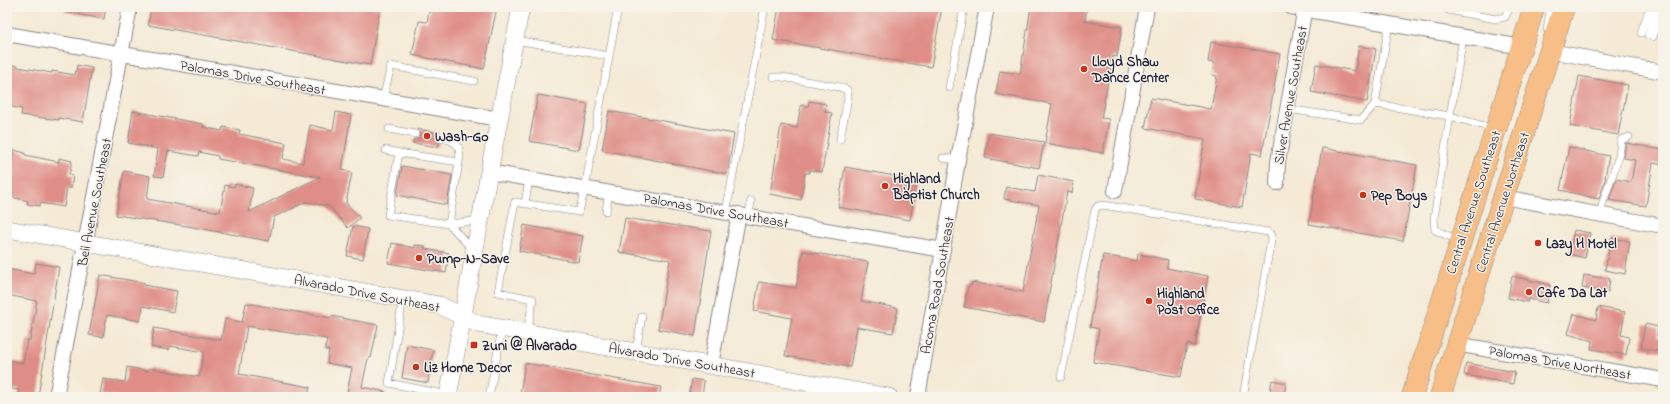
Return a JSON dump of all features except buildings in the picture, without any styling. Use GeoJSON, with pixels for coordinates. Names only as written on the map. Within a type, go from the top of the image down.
{"type":"FeatureCollection","features":[{"type":"Feature","properties":{"kind":"main road","name":"Central Avenue Southeast"},"geometry":{"type":"LineString","coordinates":[[1412,397],[1534,7]]}},
{"type":"Feature","properties":{"kind":"main road","name":"Central Avenue Northeast"},"geometry":{"type":"LineString","coordinates":[[1438,390],[1456,344],[1503,197],[1548,44],[1564,7]]}},
{"type":"Feature","properties":{"kind":"street","name":"Bell Avenue Southeast"},"geometry":{"type":"LineString","coordinates":[[56,397],[130,7]]}},
{"type":"Feature","properties":{"kind":"street"},"geometry":{"type":"LineString","coordinates":[[448,396],[521,7]]}},
{"type":"Feature","properties":{"kind":"street","name":"Acoma Road Southeast"},"geometry":{"type":"LineString","coordinates":[[918,397],[958,160],[987,7]]}},
{"type":"Feature","properties":{"kind":"street"},"geometry":{"type":"LineString","coordinates":[[1116,191],[1147,7]]}},
{"type":"Feature","properties":{"kind":"street"},"geometry":{"type":"LineString","coordinates":[[1290,7],[1305,8],[1522,47]]}},
{"type":"Feature","properties":{"kind":"street","name":"Silver Avenue Southeast"},"geometry":{"type":"LineString","coordinates":[[1276,183],[1278,162],[1305,8]]}},
{"type":"Feature","properties":{"kind":"street","name":"Palomas Drive Southeast"},"geometry":{"type":"LineString","coordinates":[[7,34],[499,119]]}},
{"type":"Feature","properties":{"kind":"street"},"geometry":{"type":"LineString","coordinates":[[1548,44],[1663,72]]}},
{"type":"Feature","properties":{"kind":"street","name":"Palomas Drive Southeast"},"geometry":{"type":"LineString","coordinates":[[489,172],[943,250]]}},
{"type":"Feature","properties":{"kind":"street"},"geometry":{"type":"LineString","coordinates":[[1503,197],[1663,226]]}},
{"type":"Feature","properties":{"kind":"street"},"geometry":{"type":"LineString","coordinates":[[711,365],[738,214]]}},
{"type":"Feature","properties":{"kind":"street","name":"Alvarado Drive Southeast"},"geometry":{"type":"LineString","coordinates":[[7,229],[404,298],[439,305],[478,324],[888,397]]}},
{"type":"Feature","properties":{"kind":"street","name":"Palomas Drive Northeast"},"geometry":{"type":"LineString","coordinates":[[1456,344],[1663,380]]}},
{"type":"Feature","properties":{"kind":"lane"},"geometry":{"type":"LineString","coordinates":[[527,333],[533,299],[498,292],[515,202],[579,212],[585,188],[618,7]]}},
{"type":"Feature","properties":{"kind":"lane"},"geometry":{"type":"LineString","coordinates":[[738,214],[765,7]]}},
{"type":"Feature","properties":{"kind":"lane"},"geometry":{"type":"LineString","coordinates":[[949,88],[964,7]]}},
{"type":"Feature","properties":{"kind":"lane"},"geometry":{"type":"LineString","coordinates":[[1448,10],[1496,19],[1505,17],[1510,7]]}},
{"type":"Feature","properties":{"kind":"lane"},"geometry":{"type":"LineString","coordinates":[[1548,44],[1551,7]]}},
{"type":"Feature","properties":{"kind":"lane"},"geometry":{"type":"LineString","coordinates":[[1647,35],[1650,7]]}},
{"type":"Feature","properties":{"kind":"lane"},"geometry":{"type":"LineString","coordinates":[[1647,35],[1657,7]]}},
{"type":"Feature","properties":{"kind":"lane"},"geometry":{"type":"LineString","coordinates":[[1647,35],[1663,7]]}},
{"type":"Feature","properties":{"kind":"lane"},"geometry":{"type":"LineString","coordinates":[[1288,108],[1361,120],[1376,104],[1388,24]]}},
{"type":"Feature","properties":{"kind":"lane"},"geometry":{"type":"LineString","coordinates":[[1461,241],[1435,230],[1434,219],[1463,37]]}},
{"type":"Feature","properties":{"kind":"lane"},"geometry":{"type":"LineString","coordinates":[[515,40],[609,56]]}},
{"type":"Feature","properties":{"kind":"lane"},"geometry":{"type":"LineString","coordinates":[[383,99],[391,66],[474,81]]}},
{"type":"Feature","properties":{"kind":"lane"},"geometry":{"type":"LineString","coordinates":[[773,77],[782,77],[840,87],[847,90],[848,98],[840,139]]}},
{"type":"Feature","properties":{"kind":"lane"},"geometry":{"type":"LineString","coordinates":[[1376,104],[1450,116],[1496,130]]}},
{"type":"Feature","properties":{"kind":"lane"},"geometry":{"type":"LineString","coordinates":[[390,129],[415,134]]}},
{"type":"Feature","properties":{"kind":"lane"},"geometry":{"type":"LineString","coordinates":[[1601,215],[1602,205],[1619,156],[1621,140],[1629,137]]}},
{"type":"Feature","properties":{"kind":"lane"},"geometry":{"type":"LineString","coordinates":[[440,138],[451,140],[459,148],[461,153],[449,224]]}},
{"type":"Feature","properties":{"kind":"lane","name":"Central Avenue Southeast"},"geometry":{"type":"LineString","coordinates":[[1438,390],[1511,149]]}},
{"type":"Feature","properties":{"kind":"lane"},"geometry":{"type":"LineString","coordinates":[[386,150],[459,162]]}},
{"type":"Feature","properties":{"kind":"lane"},"geometry":{"type":"LineString","coordinates":[[399,153],[388,215],[449,224],[480,220]]}},
{"type":"Feature","properties":{"kind":"lane"},"geometry":{"type":"LineString","coordinates":[[943,158],[958,160]]}},
{"type":"Feature","properties":{"kind":"lane"},"geometry":{"type":"LineString","coordinates":[[525,204],[529,179]]}},
{"type":"Feature","properties":{"kind":"lane"},"geometry":{"type":"LineString","coordinates":[[606,211],[609,192]]}},
{"type":"Feature","properties":{"kind":"lane"},"geometry":{"type":"LineString","coordinates":[[738,214],[751,201]]}},
{"type":"Feature","properties":{"kind":"lane"},"geometry":{"type":"LineString","coordinates":[[1061,377],[1095,210],[1098,206],[1103,205],[1231,225],[1268,232],[1272,235],[1243,397]]}},
{"type":"Feature","properties":{"kind":"lane"},"geometry":{"type":"LineString","coordinates":[[449,224],[474,252]]}},
{"type":"Feature","properties":{"kind":"lane"},"geometry":{"type":"LineString","coordinates":[[404,298],[389,384],[448,396]]}},
{"type":"Feature","properties":{"kind":"lane"},"geometry":{"type":"LineString","coordinates":[[636,352],[642,316]]}},
{"type":"Feature","properties":{"kind":"lane"},"geometry":{"type":"LineString","coordinates":[[489,397],[502,328]]}},
{"type":"Feature","properties":{"kind":"place","name":"Lloyd Shaw Dance Center"},"geometry":{"type":"Point","coordinates":[1084,69]}},
{"type":"Feature","properties":{"kind":"place","name":"Wash-Go"},"geometry":{"type":"Point","coordinates":[427,136]}},
{"type":"Feature","properties":{"kind":"place","name":"Highland Baptist Church"},"geometry":{"type":"Point","coordinates":[885,186]}},
{"type":"Feature","properties":{"kind":"place","name":"Pep Boys"},"geometry":{"type":"Point","coordinates":[1363,195]}},
{"type":"Feature","properties":{"kind":"place","name":"Lazy H Motel"},"geometry":{"type":"Point","coordinates":[1538,243]}},
{"type":"Feature","properties":{"kind":"place","name":"Pump-N-Save"},"geometry":{"type":"Point","coordinates":[419,258]}},
{"type":"Feature","properties":{"kind":"place","name":"Cafe Da Lat"},"geometry":{"type":"Point","coordinates":[1529,292]}},
{"type":"Feature","properties":{"kind":"place","name":"Highland Post Office"},"geometry":{"type":"Point","coordinates":[1149,301]}},
{"type":"Feature","properties":{"kind":"place","name":"Zuni @ Alvarado"},"geometry":{"type":"Point","coordinates":[474,345]}},
{"type":"Feature","properties":{"kind":"place","name":"Liz Home Decor"},"geometry":{"type":"Point","coordinates":[416,367]}}]}
